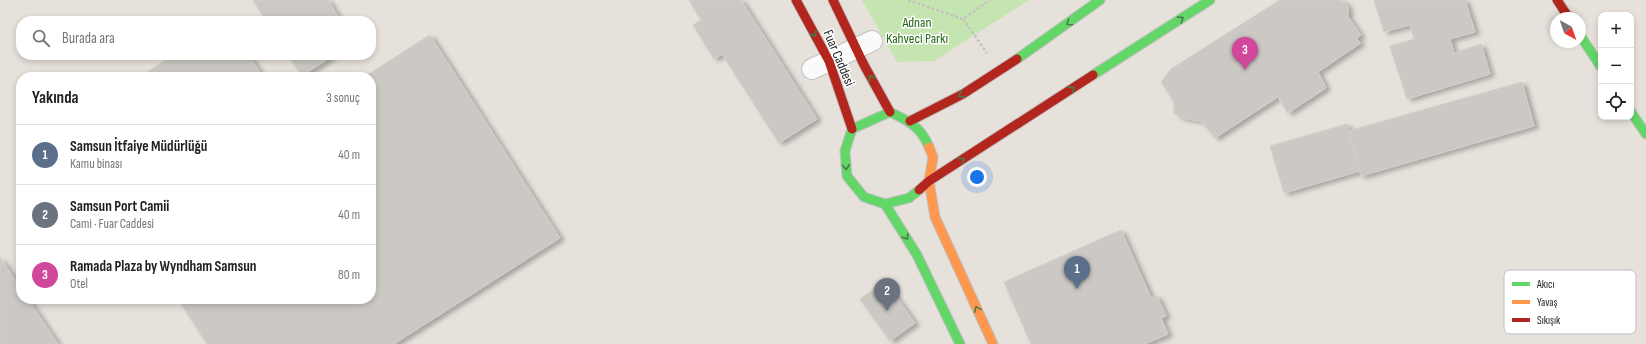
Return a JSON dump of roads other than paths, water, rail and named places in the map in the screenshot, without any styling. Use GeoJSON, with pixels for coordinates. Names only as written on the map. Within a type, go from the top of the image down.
{"type":"FeatureCollection","features":[{"type":"Feature","properties":{"kind":"street","name":"Fuar Caddesi"},"geometry":{"type":"LineString","coordinates":[[796,0],[820,65],[852,129]]}},
{"type":"Feature","properties":{"kind":"street","name":"Fuar Caddesi"},"geometry":{"type":"LineString","coordinates":[[833,0],[864,45],[890,112]]}},
{"type":"Feature","properties":{"kind":"street"},"geometry":{"type":"LineString","coordinates":[[910,121],[963,94],[1000,71],[1100,0]]}},
{"type":"Feature","properties":{"kind":"street"},"geometry":{"type":"LineString","coordinates":[[993,344],[935,217],[929,181],[933,157],[925,136],[910,121],[890,112],[852,129],[845,150],[847,176],[864,197],[885,204],[909,198],[929,181],[1210,0]]}},
{"type":"Feature","properties":{"kind":"street"},"geometry":{"type":"LineString","coordinates":[[1557,0],[1565,12]]}},
{"type":"Feature","properties":{"kind":"street"},"geometry":{"type":"LineString","coordinates":[[1586,44],[1598,62]]}},
{"type":"Feature","properties":{"kind":"street"},"geometry":{"type":"LineString","coordinates":[[820,65],[864,45]]}},
{"type":"Feature","properties":{"kind":"street"},"geometry":{"type":"LineString","coordinates":[[1634,116],[1646,134]]}},
{"type":"Feature","properties":{"kind":"street"},"geometry":{"type":"LineString","coordinates":[[885,204],[917,255],[960,344]]}},
{"type":"Feature","properties":{"kind":"place","name":"Ramada Plaza by Wyndham Samsun"},"geometry":{"type":"Point","coordinates":[1245,70]}},
{"type":"Feature","properties":{"kind":"place","name":"Samsun İtfaiye Müdürlüğü"},"geometry":{"type":"Point","coordinates":[1077,289]}},
{"type":"Feature","properties":{"kind":"place","name":"Samsun Port Camii"},"geometry":{"type":"Point","coordinates":[887,311]}},
{"type":"Feature","properties":{"kind":"park label","name":"Adnan Kahveci Parkı"},"geometry":{"type":"Point","coordinates":[917,30]}}]}
